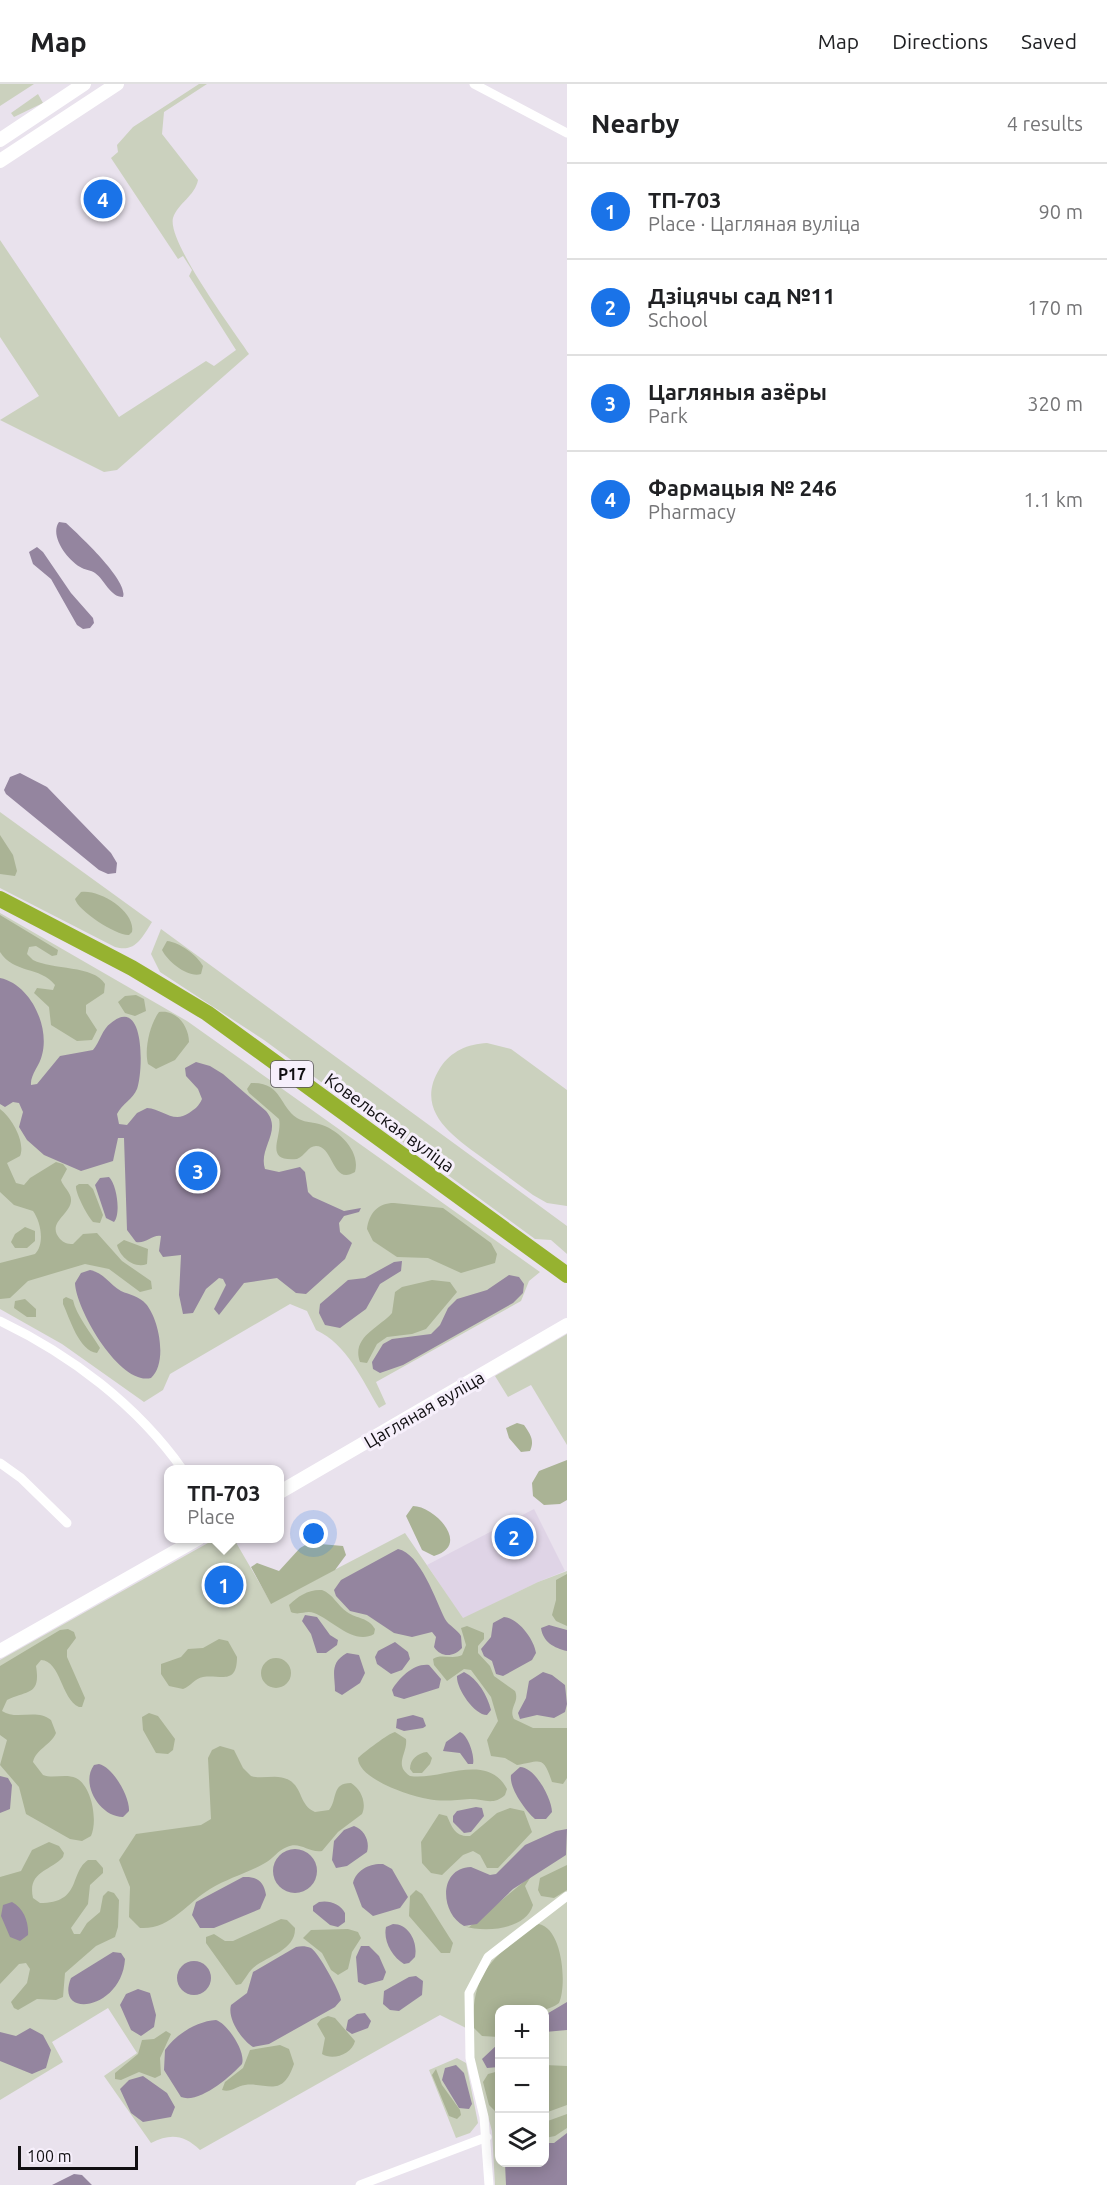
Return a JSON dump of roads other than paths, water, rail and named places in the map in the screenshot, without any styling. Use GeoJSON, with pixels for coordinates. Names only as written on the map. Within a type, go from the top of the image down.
{"type":"FeatureCollection","features":[{"type":"Feature","properties":{"kind":"highway","name":"Ковельская вуліца"},"geometry":{"type":"LineString","coordinates":[[0,899],[149,978],[207,1013],[567,1275]]}},
{"type":"Feature","properties":{"kind":"street"},"geometry":{"type":"LineString","coordinates":[[0,161],[117,84]]}},
{"type":"Feature","properties":{"kind":"street"},"geometry":{"type":"LineString","coordinates":[[474,84],[567,134]]}},
{"type":"Feature","properties":{"kind":"street"},"geometry":{"type":"LineString","coordinates":[[78,88],[71,103],[81,106]]}},
{"type":"Feature","properties":{"kind":"street"},"geometry":{"type":"LineString","coordinates":[[0,140],[78,88]]}},
{"type":"Feature","properties":{"kind":"street"},"geometry":{"type":"LineString","coordinates":[[29,121],[38,123],[40,134]]}},
{"type":"Feature","properties":{"kind":"street"},"geometry":{"type":"LineString","coordinates":[[0,1321],[37,1340],[77,1365],[122,1402],[179,1465]]}},
{"type":"Feature","properties":{"kind":"street","name":"Цагляная вуліца"},"geometry":{"type":"LineString","coordinates":[[284,1489],[567,1325]]}},
{"type":"Feature","properties":{"kind":"street"},"geometry":{"type":"LineString","coordinates":[[0,1463],[21,1478],[67,1522]]}},
{"type":"Feature","properties":{"kind":"street"},"geometry":{"type":"LineString","coordinates":[[0,1651],[192,1543]]}},
{"type":"Feature","properties":{"kind":"street"},"geometry":{"type":"LineString","coordinates":[[489,2185],[486,2137],[468,2037],[469,1993],[474,1978],[488,1957],[505,1941],[567,1896]]}},
{"type":"Feature","properties":{"kind":"street"},"geometry":{"type":"LineString","coordinates":[[360,2185],[486,2137]]}},
{"type":"Feature","properties":{"kind":"place","name":"Фармацыя № 246"},"geometry":{"type":"Point","coordinates":[103,199]}},
{"type":"Feature","properties":{"kind":"place","name":"Цагляныя азёры"},"geometry":{"type":"Point","coordinates":[198,1171]}},
{"type":"Feature","properties":{"kind":"place","name":"Дзіцячы сад №11"},"geometry":{"type":"Point","coordinates":[514,1537]}},
{"type":"Feature","properties":{"kind":"place","name":"ТП-703"},"geometry":{"type":"Point","coordinates":[224,1585]}}]}
